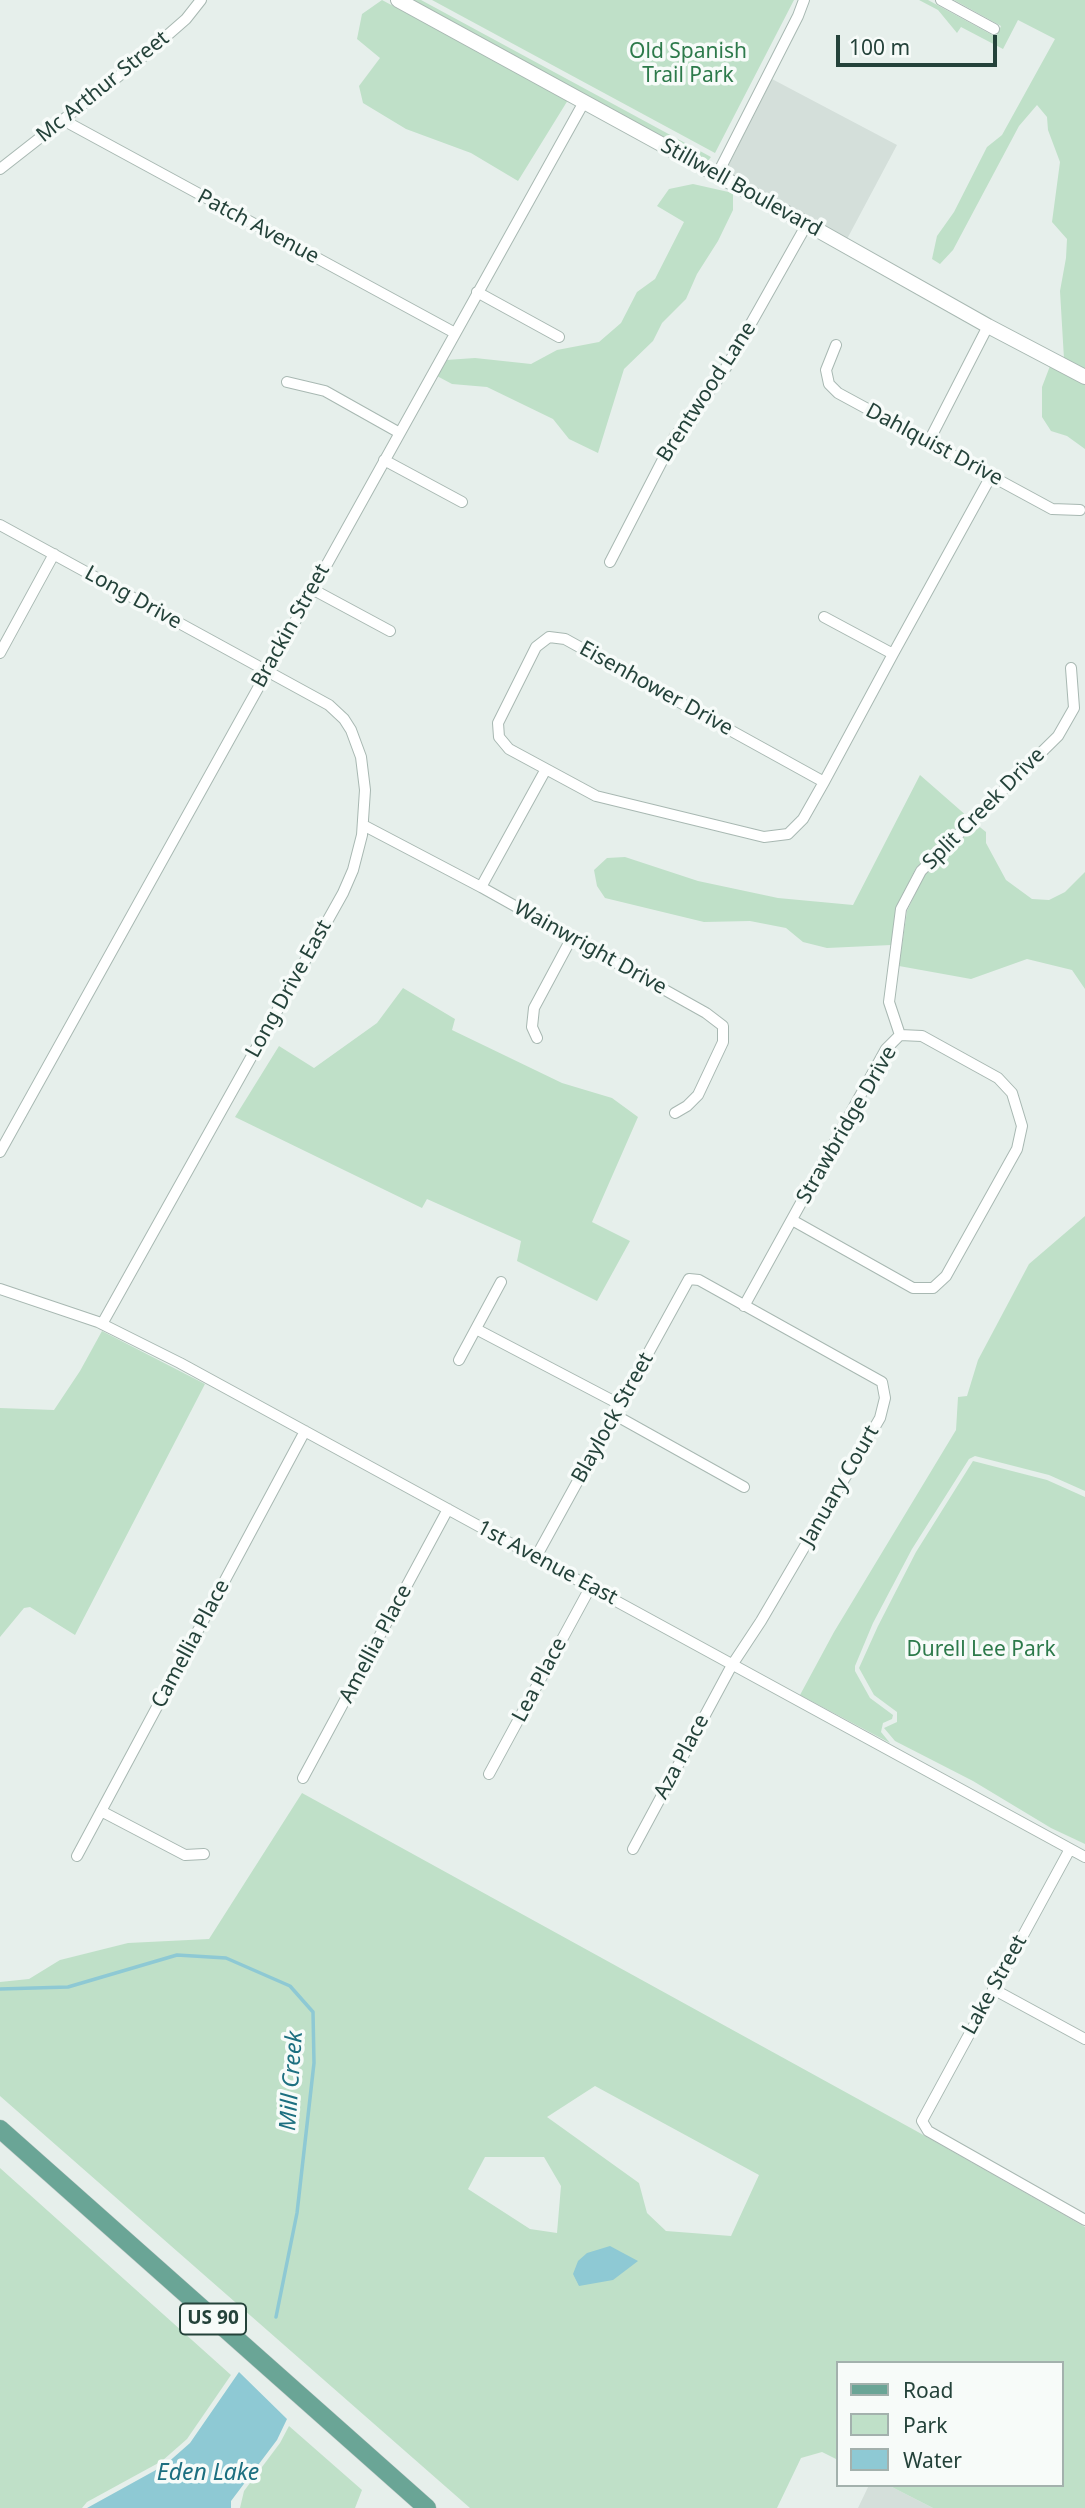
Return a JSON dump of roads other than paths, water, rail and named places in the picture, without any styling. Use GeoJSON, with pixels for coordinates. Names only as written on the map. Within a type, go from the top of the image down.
{"type":"FeatureCollection","features":[{"type":"Feature","properties":{"kind":"main road","name":"US 90"},"geometry":{"type":"LineString","coordinates":[[0,2129],[428,2508]]}},
{"type":"Feature","properties":{"kind":"street","name":"Mc Arthur Street"},"geometry":{"type":"LineString","coordinates":[[0,169],[138,61],[186,19],[201,0]]}},
{"type":"Feature","properties":{"kind":"street","name":"Stillwell Boulevard"},"geometry":{"type":"LineString","coordinates":[[398,0],[1085,377]]}},
{"type":"Feature","properties":{"kind":"street"},"geometry":{"type":"LineString","coordinates":[[717,175],[804,0]]}},
{"type":"Feature","properties":{"kind":"street"},"geometry":{"type":"LineString","coordinates":[[940,0],[994,29]]}},
{"type":"Feature","properties":{"kind":"street","name":"Brackin Street"},"geometry":{"type":"LineString","coordinates":[[0,1152],[398,432],[584,102]]}},
{"type":"Feature","properties":{"kind":"street","name":"Patch Avenue"},"geometry":{"type":"LineString","coordinates":[[63,120],[455,333]]}},
{"type":"Feature","properties":{"kind":"street","name":"Brentwood Lane"},"geometry":{"type":"LineString","coordinates":[[610,562],[675,436],[727,366],[807,224]]}},
{"type":"Feature","properties":{"kind":"street"},"geometry":{"type":"LineString","coordinates":[[477,292],[559,337]]}},
{"type":"Feature","properties":{"kind":"street"},"geometry":{"type":"LineString","coordinates":[[928,443],[988,326]]}},
{"type":"Feature","properties":{"kind":"street","name":"Dahlquist Drive"},"geometry":{"type":"LineString","coordinates":[[836,345],[826,370],[829,384],[838,393],[1052,509],[1080,510]]}},
{"type":"Feature","properties":{"kind":"street"},"geometry":{"type":"LineString","coordinates":[[287,382],[325,391],[398,432]]}},
{"type":"Feature","properties":{"kind":"street"},"geometry":{"type":"LineString","coordinates":[[384,460],[462,502]]}},
{"type":"Feature","properties":{"kind":"street","name":"Eisenhower Drive"},"geometry":{"type":"LineString","coordinates":[[824,782],[565,639],[549,637],[536,647],[498,723],[499,737],[509,749],[596,796],[764,837],[788,834],[803,820],[824,782],[990,476]]}},
{"type":"Feature","properties":{"kind":"street","name":"Long Drive"},"geometry":{"type":"LineString","coordinates":[[0,525],[266,671]]}},
{"type":"Feature","properties":{"kind":"street"},"geometry":{"type":"LineString","coordinates":[[0,653],[54,554]]}},
{"type":"Feature","properties":{"kind":"street"},"geometry":{"type":"LineString","coordinates":[[312,589],[390,631]]}},
{"type":"Feature","properties":{"kind":"street"},"geometry":{"type":"LineString","coordinates":[[824,617],[893,654]]}},
{"type":"Feature","properties":{"kind":"street","name":"Split Creek Drive"},"geometry":{"type":"LineString","coordinates":[[900,1035],[889,1002],[901,909],[921,871],[1058,736],[1074,708],[1071,668]]}},
{"type":"Feature","properties":{"kind":"street","name":"Long Drive East"},"geometry":{"type":"LineString","coordinates":[[103,1324],[343,893],[353,870],[363,825],[365,790],[359,750],[351,730],[328,705],[266,671]]}},
{"type":"Feature","properties":{"kind":"street"},"geometry":{"type":"LineString","coordinates":[[481,887],[546,769]]}},
{"type":"Feature","properties":{"kind":"street","name":"Wainwright Drive"},"geometry":{"type":"LineString","coordinates":[[363,825],[481,887],[706,1013],[723,1026],[723,1042],[698,1095],[676,1113]]}},
{"type":"Feature","properties":{"kind":"street"},"geometry":{"type":"LineString","coordinates":[[537,1038],[532,1027],[534,1008],[571,939]]}},
{"type":"Feature","properties":{"kind":"street","name":"Strawbridge Drive"},"geometry":{"type":"LineString","coordinates":[[744,1306],[886,1049],[900,1035],[922,1036],[998,1078],[1012,1093],[1022,1126],[1017,1149],[946,1276],[933,1288],[913,1288],[792,1220]]}},
{"type":"Feature","properties":{"kind":"street","name":"January Court"},"geometry":{"type":"LineString","coordinates":[[689,1279],[699,1280],[883,1382],[885,1398],[880,1418],[761,1621],[732,1665]]}},
{"type":"Feature","properties":{"kind":"street","name":"Blaylock Street"},"geometry":{"type":"LineString","coordinates":[[536,1557],[689,1279]]}},
{"type":"Feature","properties":{"kind":"street"},"geometry":{"type":"LineString","coordinates":[[459,1360],[501,1282]]}},
{"type":"Feature","properties":{"kind":"street","name":"1st Avenue East"},"geometry":{"type":"LineString","coordinates":[[0,1289],[103,1324],[591,1586],[1085,1857]]}},
{"type":"Feature","properties":{"kind":"street"},"geometry":{"type":"LineString","coordinates":[[476,1329],[618,1410],[744,1487]]}},
{"type":"Feature","properties":{"kind":"street","name":"Camellia Place"},"geometry":{"type":"LineString","coordinates":[[77,1856],[305,1431]]}},
{"type":"Feature","properties":{"kind":"street","name":"Amellia Place"},"geometry":{"type":"LineString","coordinates":[[303,1778],[448,1509]]}},
{"type":"Feature","properties":{"kind":"street","name":"Lea Place"},"geometry":{"type":"LineString","coordinates":[[489,1774],[591,1586]]}},
{"type":"Feature","properties":{"kind":"street","name":"Aza Place"},"geometry":{"type":"LineString","coordinates":[[633,1849],[732,1665]]}},
{"type":"Feature","properties":{"kind":"street"},"geometry":{"type":"LineString","coordinates":[[101,1811],[185,1855],[204,1854]]}},
{"type":"Feature","properties":{"kind":"street","name":"Lake Street"},"geometry":{"type":"LineString","coordinates":[[1070,1849],[922,2121],[928,2131],[1085,2220]]}},
{"type":"Feature","properties":{"kind":"street"},"geometry":{"type":"LineString","coordinates":[[993,1990],[1085,2039]]}},
{"type":"Feature","properties":{"kind":"water"},"geometry":{"type":"Polygon","coordinates":[[[610,2246],[638,2261],[613,2280],[579,2286],[573,2274],[578,2261],[587,2253],[610,2246]]]}},
{"type":"Feature","properties":{"kind":"water","name":"Eden Lake"},"geometry":{"type":"Polygon","coordinates":[[[239,2372],[287,2419],[277,2440],[231,2501],[231,2508],[87,2508],[165,2465],[190,2443],[239,2372]]]}},
{"type":"Feature","properties":{"kind":"waterway","name":"Mill Creek"},"geometry":{"type":"LineString","coordinates":[[0,1989],[68,1987],[177,1955],[226,1958],[290,1986],[313,2012],[314,2063],[297,2213],[276,2317]]}},
{"type":"Feature","properties":{"kind":"park label","name":"Old Spanish Trail Park"},"geometry":{"type":"Point","coordinates":[688,64]}},
{"type":"Feature","properties":{"kind":"park label","name":"Durell Lee Park"},"geometry":{"type":"Point","coordinates":[981,1650]}}]}
